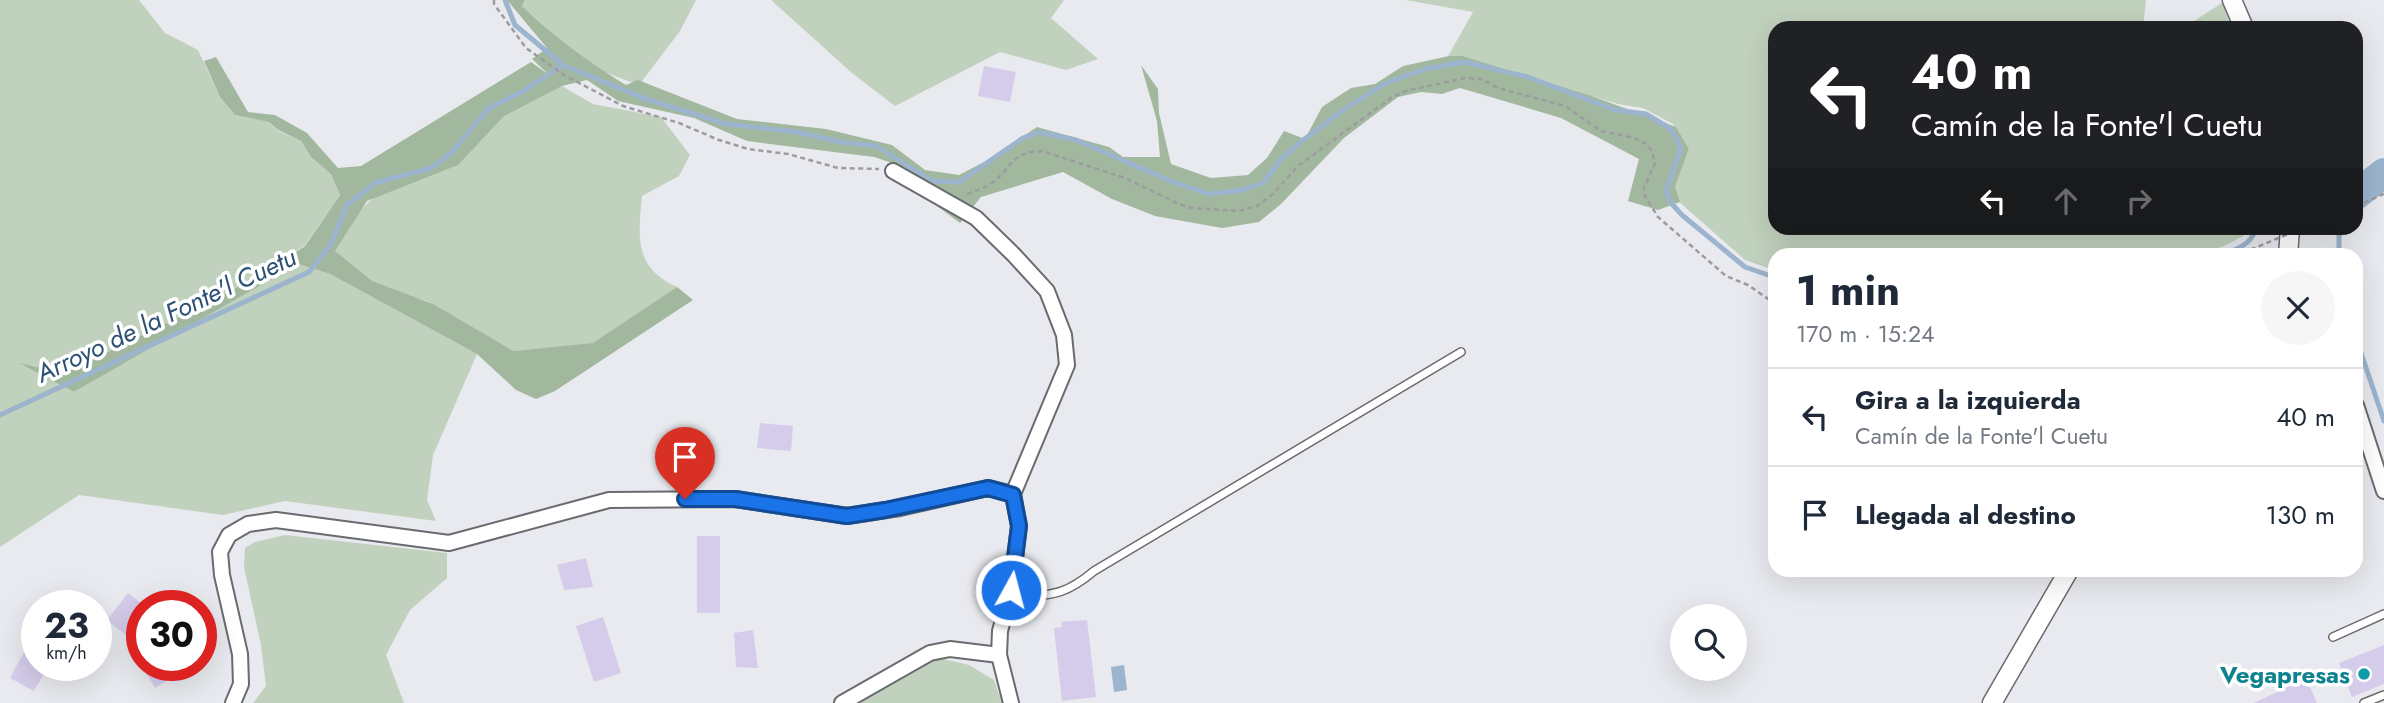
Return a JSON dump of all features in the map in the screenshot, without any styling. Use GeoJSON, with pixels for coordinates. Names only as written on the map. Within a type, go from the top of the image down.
{"type":"FeatureCollection","features":[{"type":"Feature","properties":{"kind":"street"},"geometry":{"type":"LineString","coordinates":[[2232,0],[2241,21]]}},
{"type":"Feature","properties":{"kind":"street"},"geometry":{"type":"LineString","coordinates":[[892,171],[976,218],[1047,291],[1064,335],[1067,365],[1013,495],[1019,526],[1009,599],[1000,631],[999,655],[1011,703]]}},
{"type":"Feature","properties":{"kind":"street"},"geometry":{"type":"LineString","coordinates":[[2363,426],[2384,491]]}},
{"type":"Feature","properties":{"kind":"street"},"geometry":{"type":"LineString","coordinates":[[233,703],[241,684],[240,654],[222,575],[220,552],[229,535],[248,524],[276,520],[449,543],[609,500],[735,499],[847,516],[900,508],[988,488],[1013,495]]}},
{"type":"Feature","properties":{"kind":"street"},"geometry":{"type":"LineString","coordinates":[[1992,703],[2065,577]]}},
{"type":"Feature","properties":{"kind":"street"},"geometry":{"type":"LineString","coordinates":[[842,703],[930,653],[950,649],[999,655]]}},
{"type":"Feature","properties":{"kind":"lane"},"geometry":{"type":"LineString","coordinates":[[1009,599],[1062,593],[1075,587],[1094,571],[1461,352]]}},
{"type":"Feature","properties":{"kind":"lane"},"geometry":{"type":"LineString","coordinates":[[2333,637],[2384,614]]}},
{"type":"Feature","properties":{"kind":"lane"},"geometry":{"type":"LineString","coordinates":[[2364,703],[2384,695]]}},
{"type":"Feature","properties":{"kind":"path"},"geometry":{"type":"LineString","coordinates":[[494,0],[494,4],[526,48],[564,75],[623,106],[748,149],[788,154],[838,168],[892,171]]}},
{"type":"Feature","properties":{"kind":"path"},"geometry":{"type":"LineString","coordinates":[[948,201],[980,190],[994,181],[1014,158],[1042,151],[1125,178],[1192,208],[1238,211],[1257,206],[1273,194],[1298,166],[1391,98],[1406,91],[1465,78],[1481,79],[1498,88],[1565,106],[1601,131],[1634,138],[1646,144],[1652,151],[1654,163],[1644,188],[1645,196],[1658,218],[1726,276],[1748,285],[1768,299]]}},
{"type":"Feature","properties":{"kind":"path"},"geometry":{"type":"LineString","coordinates":[[2363,203],[2384,194]]}},
{"type":"Feature","properties":{"kind":"path"},"geometry":{"type":"LineString","coordinates":[[2254,248],[2286,235]]}},
{"type":"Feature","properties":{"kind":"green space"},"geometry":{"type":"Polygon","coordinates":[[[0,0],[139,0],[165,33],[198,50],[220,97],[235,115],[269,122],[278,131],[301,141],[311,157],[331,174],[340,195],[305,245],[260,275],[204,305],[64,373],[23,364],[74,392],[298,264],[330,274],[477,354],[433,455],[427,500],[436,521],[285,501],[223,515],[79,495],[0,547],[0,0]]]}},
{"type":"Feature","properties":{"kind":"green space"},"geometry":{"type":"Polygon","coordinates":[[[507,0],[525,0],[522,6],[546,28],[626,85],[638,80],[737,119],[826,129],[892,145],[925,170],[959,175],[986,161],[1037,127],[1109,147],[1123,157],[1160,157],[1157,121],[1141,65],[1158,89],[1159,113],[1171,164],[1211,178],[1248,175],[1267,158],[1284,131],[1305,139],[1322,107],[1351,88],[1375,84],[1403,66],[1449,56],[1463,56],[1589,95],[1676,127],[1689,149],[1675,187],[1680,202],[1658,210],[1628,201],[1639,159],[1561,118],[1460,88],[1442,94],[1421,92],[1398,97],[1344,138],[1281,204],[1259,222],[1222,228],[1155,216],[1112,199],[1063,172],[981,197],[960,223],[937,206],[904,167],[874,157],[747,141],[694,118],[618,101],[587,80],[562,86],[504,116],[458,165],[367,201],[335,251],[372,281],[433,304],[514,351],[593,343],[677,287],[693,300],[555,391],[536,399],[516,390],[477,354],[330,274],[298,264],[74,392],[19,363],[64,373],[204,305],[260,275],[305,246],[340,195],[331,174],[311,157],[301,141],[278,130],[269,122],[235,115],[220,97],[204,61],[216,57],[248,112],[275,115],[307,133],[338,168],[361,166],[531,62],[549,75],[532,59],[547,48],[507,0]]]}},
{"type":"Feature","properties":{"kind":"green space"},"geometry":{"type":"Polygon","coordinates":[[[525,0],[696,0],[680,31],[639,85],[588,66],[522,6],[525,0]]]}},
{"type":"Feature","properties":{"kind":"green space"},"geometry":{"type":"Polygon","coordinates":[[[771,0],[1064,0],[1051,18],[1098,59],[1066,70],[1000,52],[895,106],[852,73],[771,0]]]}},
{"type":"Feature","properties":{"kind":"green space"},"geometry":{"type":"Polygon","coordinates":[[[1406,0],[2146,0],[2144,21],[1768,21],[1768,235],[2244,235],[2217,248],[1768,248],[1768,268],[1745,260],[1677,200],[1675,187],[1689,149],[1673,124],[1643,108],[1618,104],[1463,56],[1447,58],[1473,12],[1406,0]]]}},
{"type":"Feature","properties":{"kind":"green space"},"geometry":{"type":"Polygon","coordinates":[[[2222,3],[2228,21],[2194,21],[2222,3]]]}},
{"type":"Feature","properties":{"kind":"green space"},"geometry":{"type":"Polygon","coordinates":[[[562,86],[593,104],[661,117],[690,155],[679,176],[642,196],[640,238],[646,261],[653,271],[677,287],[593,344],[514,351],[427,301],[373,286],[335,251],[347,223],[372,199],[423,174],[500,111],[562,86]]]}},
{"type":"Feature","properties":{"kind":"green space"},"geometry":{"type":"Polygon","coordinates":[[[285,535],[447,553],[447,578],[410,610],[386,655],[404,703],[253,703],[266,686],[261,645],[244,567],[245,548],[255,542],[285,535]]]}},
{"type":"Feature","properties":{"kind":"green space"},"geometry":{"type":"Polygon","coordinates":[[[939,658],[969,665],[994,680],[1002,703],[860,703],[939,658]]]}},
{"type":"Feature","properties":{"kind":"water"},"geometry":{"type":"Polygon","coordinates":[[[1124,665],[1127,690],[1114,692],[1111,667],[1124,665]]]}},
{"type":"Feature","properties":{"kind":"building"},"geometry":{"type":"Polygon","coordinates":[[[984,66],[1016,72],[1010,102],[978,96],[984,66]]]}},
{"type":"Feature","properties":{"kind":"building"},"geometry":{"type":"Polygon","coordinates":[[[760,423],[793,426],[791,451],[757,448],[760,423]]]}},
{"type":"Feature","properties":{"kind":"building"},"geometry":{"type":"Polygon","coordinates":[[[697,536],[720,536],[720,613],[697,613],[697,536]]]}},
{"type":"Feature","properties":{"kind":"building"},"geometry":{"type":"Polygon","coordinates":[[[586,558],[593,587],[564,590],[557,565],[586,558]]]}},
{"type":"Feature","properties":{"kind":"building"},"geometry":{"type":"Polygon","coordinates":[[[126,596],[126,635],[112,624],[112,614],[126,596]]]}},
{"type":"Feature","properties":{"kind":"building"},"geometry":{"type":"Polygon","coordinates":[[[603,617],[621,673],[594,682],[576,626],[603,617]]]}},
{"type":"Feature","properties":{"kind":"building"},"geometry":{"type":"Polygon","coordinates":[[[1087,620],[1096,697],[1062,701],[1054,628],[1062,627],[1061,622],[1087,620]]]}},
{"type":"Feature","properties":{"kind":"building"},"geometry":{"type":"Polygon","coordinates":[[[753,630],[758,668],[736,667],[734,633],[753,630]]]}},
{"type":"Feature","properties":{"kind":"building","name":"Vegapresas"},"geometry":{"type":"Polygon","coordinates":[[[2384,645],[2384,684],[2352,697],[2339,663],[2384,645]]]}},
{"type":"Feature","properties":{"kind":"building"},"geometry":{"type":"Polygon","coordinates":[[[21,658],[21,681],[40,681],[34,691],[10,678],[21,658]]]}},
{"type":"Feature","properties":{"kind":"building"},"geometry":{"type":"Polygon","coordinates":[[[2306,678],[2317,703],[2254,703],[2306,678]]]}},
{"type":"Feature","properties":{"kind":"building"},"geometry":{"type":"Polygon","coordinates":[[[151,681],[167,681],[155,688],[151,681]]]}},
{"type":"Feature","properties":{"kind":"waterway"},"geometry":{"type":"LineString","coordinates":[[505,0],[515,25],[563,65],[643,98],[726,124],[797,132],[840,142],[876,146],[932,181],[959,182],[1023,138],[1039,132],[1076,140],[1173,182],[1209,194],[1242,190],[1263,183],[1280,160],[1302,141],[1343,110],[1386,83],[1425,69],[1464,62],[1528,77],[1615,110],[1646,114],[1671,129],[1681,148],[1666,191],[1671,203],[1745,267],[1768,275]]}},
{"type":"Feature","properties":{"kind":"waterway","name":"Arroyo de la Fonte'l Cuetu"},"geometry":{"type":"LineString","coordinates":[[0,415],[309,272],[330,246],[347,205],[375,183],[431,168],[450,154],[489,108],[520,93],[563,65]]}},
{"type":"Feature","properties":{"kind":"waterway"},"geometry":{"type":"LineString","coordinates":[[2363,190],[2384,173]]}},
{"type":"Feature","properties":{"kind":"waterway"},"geometry":{"type":"LineString","coordinates":[[2238,248],[2253,235]]}},
{"type":"Feature","properties":{"kind":"waterway"},"geometry":{"type":"LineString","coordinates":[[2339,235],[2339,248]]}},
{"type":"Feature","properties":{"kind":"waterway"},"geometry":{"type":"LineString","coordinates":[[2363,359],[2384,421]]}},
{"type":"Feature","properties":{"kind":"place","name":"Vegapresas"},"geometry":{"type":"Point","coordinates":[2364,674]}},
{"type":"Feature","properties":{"kind":"route"},"geometry":{"type":"LineString","coordinates":[[685,499],[735,499],[847,516],[988,488],[1013,495],[1019,526],[1011,590]]}}]}
